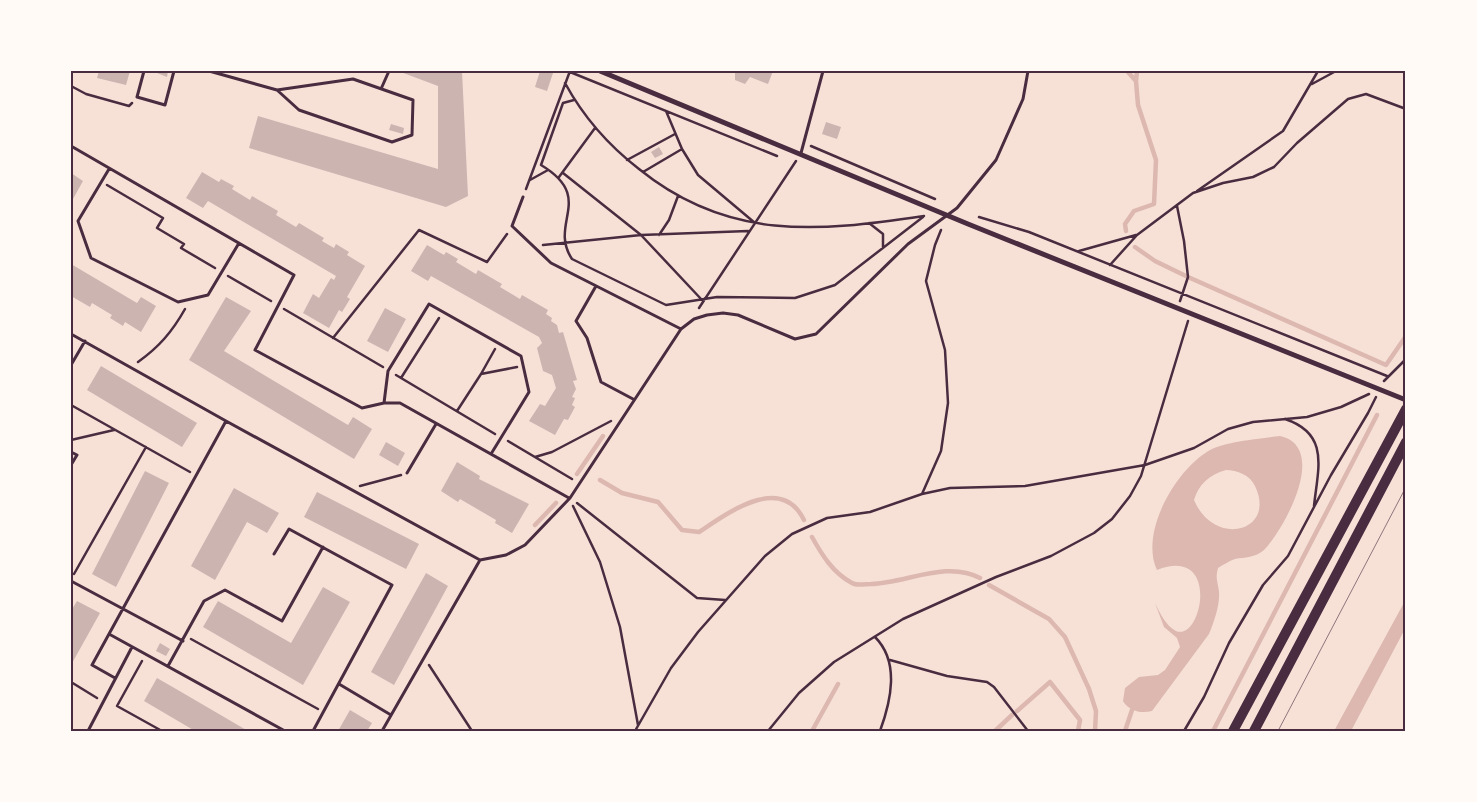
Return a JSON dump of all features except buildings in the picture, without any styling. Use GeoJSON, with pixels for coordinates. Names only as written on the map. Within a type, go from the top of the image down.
{"type":"FeatureCollection","features":[{"type":"Feature","properties":{"kind":"main road"},"geometry":{"type":"LineString","coordinates":[[1233,731],[1406,409]]}},
{"type":"Feature","properties":{"kind":"main road"},"geometry":{"type":"LineString","coordinates":[[1254,731],[1406,442]]}},
{"type":"Feature","properties":{"kind":"street"},"geometry":{"type":"LineString","coordinates":[[600,71],[948,215],[1406,400]]}},
{"type":"Feature","properties":{"kind":"lane"},"geometry":{"type":"LineString","coordinates":[[144,71],[137,97],[165,105],[174,71]]}},
{"type":"Feature","properties":{"kind":"lane"},"geometry":{"type":"LineString","coordinates":[[209,71],[277,90],[353,80],[412,100],[412,135],[392,142],[298,110],[277,90]]}},
{"type":"Feature","properties":{"kind":"lane"},"geometry":{"type":"LineString","coordinates":[[381,89],[388,71]]}},
{"type":"Feature","properties":{"kind":"lane"},"geometry":{"type":"LineString","coordinates":[[801,153],[823,71]]}},
{"type":"Feature","properties":{"kind":"lane"},"geometry":{"type":"LineString","coordinates":[[71,334],[480,560],[506,555],[525,545],[570,498],[623,414],[681,329],[694,319],[707,315],[738,315],[795,339],[816,334],[908,244],[957,208],[996,160],[1023,99],[1028,71]]}},
{"type":"Feature","properties":{"kind":"lane"},"geometry":{"type":"LineString","coordinates":[[71,146],[294,275],[255,350],[362,408],[384,403],[400,403],[570,498]]}},
{"type":"Feature","properties":{"kind":"lane"},"geometry":{"type":"LineString","coordinates":[[109,169],[78,221],[91,258],[178,302],[208,295],[239,243]]}},
{"type":"Feature","properties":{"kind":"lane"},"geometry":{"type":"LineString","coordinates":[[523,197],[512,226],[551,263],[681,329]]}},
{"type":"Feature","properties":{"kind":"lane"},"geometry":{"type":"LineString","coordinates":[[596,286],[576,321],[587,338],[601,382],[633,399]]}},
{"type":"Feature","properties":{"kind":"lane"},"geometry":{"type":"LineString","coordinates":[[384,403],[388,370],[429,304],[521,356],[528,392],[492,454]]}},
{"type":"Feature","properties":{"kind":"lane"},"geometry":{"type":"LineString","coordinates":[[71,365],[85,341]]}},
{"type":"Feature","properties":{"kind":"lane"},"geometry":{"type":"LineString","coordinates":[[115,678],[92,665],[226,421]]}},
{"type":"Feature","properties":{"kind":"lane"},"geometry":{"type":"LineString","coordinates":[[407,473],[436,424]]}},
{"type":"Feature","properties":{"kind":"lane"},"geometry":{"type":"LineString","coordinates":[[71,452],[76,455],[71,465]]}},
{"type":"Feature","properties":{"kind":"lane"},"geometry":{"type":"LineString","coordinates":[[274,554],[289,528],[392,585],[313,731]]}},
{"type":"Feature","properties":{"kind":"lane"},"geometry":{"type":"LineString","coordinates":[[168,666],[204,601],[225,590],[282,621],[323,547]]}},
{"type":"Feature","properties":{"kind":"lane"},"geometry":{"type":"LineString","coordinates":[[382,731],[480,560]]}},
{"type":"Feature","properties":{"kind":"lane"},"geometry":{"type":"LineString","coordinates":[[71,580],[182,641]]}},
{"type":"Feature","properties":{"kind":"lane"},"geometry":{"type":"LineString","coordinates":[[109,634],[285,731]]}},
{"type":"Feature","properties":{"kind":"lane"},"geometry":{"type":"LineString","coordinates":[[88,731],[132,647]]}},
{"type":"Feature","properties":{"kind":"lane"},"geometry":{"type":"LineString","coordinates":[[339,684],[391,715]]}},
{"type":"Feature","properties":{"kind":"path"},"geometry":{"type":"LineString","coordinates":[[1110,265],[1137,234],[1282,131],[1318,71]]}},
{"type":"Feature","properties":{"kind":"path"},"geometry":{"type":"LineString","coordinates":[[1311,84],[1336,71]]}},
{"type":"Feature","properties":{"kind":"path"},"geometry":{"type":"LineString","coordinates":[[523,197],[570,72],[785,159]]}},
{"type":"Feature","properties":{"kind":"path"},"geometry":{"type":"LineString","coordinates":[[566,84],[574,100],[595,128],[627,160],[678,196],[712,212],[756,224],[797,228],[948,215],[934,245],[926,281],[945,350],[948,403],[941,451],[922,494]]}},
{"type":"Feature","properties":{"kind":"path"},"geometry":{"type":"LineString","coordinates":[[71,86],[86,94],[129,106],[137,97]]}},
{"type":"Feature","properties":{"kind":"path"},"geometry":{"type":"LineString","coordinates":[[1193,193],[1223,183],[1253,177],[1274,167],[1301,139],[1348,99],[1366,94],[1406,109]]}},
{"type":"Feature","properties":{"kind":"path"},"geometry":{"type":"LineString","coordinates":[[574,100],[563,103],[541,165],[559,177],[567,191],[570,204],[564,243],[572,259],[656,302],[676,305],[717,297],[795,298],[835,286],[924,216]]}},
{"type":"Feature","properties":{"kind":"path"},"geometry":{"type":"LineString","coordinates":[[666,111],[682,149],[698,175],[756,224]]}},
{"type":"Feature","properties":{"kind":"path"},"geometry":{"type":"LineString","coordinates":[[559,177],[595,128]]}},
{"type":"Feature","properties":{"kind":"path"},"geometry":{"type":"LineString","coordinates":[[627,160],[676,134]]}},
{"type":"Feature","properties":{"kind":"path"},"geometry":{"type":"LineString","coordinates":[[803,143],[957,208]]}},
{"type":"Feature","properties":{"kind":"path"},"geometry":{"type":"LineString","coordinates":[[643,172],[682,149]]}},
{"type":"Feature","properties":{"kind":"path"},"geometry":{"type":"LineString","coordinates":[[694,319],[702,300],[748,231],[756,224],[801,153]]}},
{"type":"Feature","properties":{"kind":"path"},"geometry":{"type":"LineString","coordinates":[[794,163],[803,167]]}},
{"type":"Feature","properties":{"kind":"path"},"geometry":{"type":"LineString","coordinates":[[529,181],[548,170]]}},
{"type":"Feature","properties":{"kind":"path"},"geometry":{"type":"LineString","coordinates":[[563,173],[641,235],[702,300]]}},
{"type":"Feature","properties":{"kind":"path"},"geometry":{"type":"LineString","coordinates":[[102,182],[163,218],[157,228],[184,244],[181,248],[265,298]]}},
{"type":"Feature","properties":{"kind":"path"},"geometry":{"type":"LineString","coordinates":[[659,235],[669,220],[678,196]]}},
{"type":"Feature","properties":{"kind":"path"},"geometry":{"type":"LineString","coordinates":[[1177,206],[1184,241],[1188,277],[1178,307]]}},
{"type":"Feature","properties":{"kind":"path"},"geometry":{"type":"LineString","coordinates":[[916,212],[924,216]]}},
{"type":"Feature","properties":{"kind":"path"},"geometry":{"type":"LineString","coordinates":[[970,214],[1029,232],[1160,286],[1183,293],[1248,322],[1387,376]]}},
{"type":"Feature","properties":{"kind":"path"},"geometry":{"type":"LineString","coordinates":[[869,223],[883,234],[883,248]]}},
{"type":"Feature","properties":{"kind":"path"},"geometry":{"type":"LineString","coordinates":[[333,338],[419,230],[487,262],[512,226]]}},
{"type":"Feature","properties":{"kind":"path"},"geometry":{"type":"LineString","coordinates":[[533,246],[641,235],[748,231]]}},
{"type":"Feature","properties":{"kind":"path"},"geometry":{"type":"LineString","coordinates":[[1076,251],[1092,249],[1137,234]]}},
{"type":"Feature","properties":{"kind":"path"},"geometry":{"type":"LineString","coordinates":[[131,368],[155,350],[171,333],[190,299]]}},
{"type":"Feature","properties":{"kind":"path"},"geometry":{"type":"LineString","coordinates":[[278,306],[579,483]]}},
{"type":"Feature","properties":{"kind":"path"},"geometry":{"type":"LineString","coordinates":[[401,378],[442,312]]}},
{"type":"Feature","properties":{"kind":"path"},"geometry":{"type":"LineString","coordinates":[[768,731],[799,693],[834,662],[920,610],[1050,556],[1094,533],[1112,519],[1130,496],[1145,465],[1192,313]]}},
{"type":"Feature","properties":{"kind":"path"},"geometry":{"type":"LineString","coordinates":[[457,411],[498,343]]}},
{"type":"Feature","properties":{"kind":"path"},"geometry":{"type":"LineString","coordinates":[[1382,383],[1406,359]]}},
{"type":"Feature","properties":{"kind":"path"},"geometry":{"type":"LineString","coordinates":[[481,374],[523,365]]}},
{"type":"Feature","properties":{"kind":"path"},"geometry":{"type":"LineString","coordinates":[[635,731],[671,668],[725,600],[765,556],[792,534],[828,518],[870,512],[922,494],[950,488],[1025,486],[1145,465],[1194,448],[1228,429],[1253,422],[1307,417],[1342,407],[1379,389]]}},
{"type":"Feature","properties":{"kind":"path"},"geometry":{"type":"LineString","coordinates":[[1184,731],[1204,697],[1229,643],[1264,585],[1288,556],[1313,508],[1368,414],[1379,389]]}},
{"type":"Feature","properties":{"kind":"path"},"geometry":{"type":"LineString","coordinates":[[71,405],[196,475]]}},
{"type":"Feature","properties":{"kind":"path"},"geometry":{"type":"LineString","coordinates":[[534,457],[552,452],[623,414]]}},
{"type":"Feature","properties":{"kind":"path"},"geometry":{"type":"LineString","coordinates":[[1284,418],[1302,424],[1311,435],[1320,454],[1313,508]]}},
{"type":"Feature","properties":{"kind":"path"},"geometry":{"type":"LineString","coordinates":[[71,440],[115,429]]}},
{"type":"Feature","properties":{"kind":"path"},"geometry":{"type":"LineString","coordinates":[[71,580],[146,447]]}},
{"type":"Feature","properties":{"kind":"path"},"geometry":{"type":"LineString","coordinates":[[349,489],[407,473]]}},
{"type":"Feature","properties":{"kind":"path"},"geometry":{"type":"LineString","coordinates":[[570,498],[697,598],[725,600]]}},
{"type":"Feature","properties":{"kind":"path"},"geometry":{"type":"LineString","coordinates":[[570,498],[600,562],[620,627],[638,725]]}},
{"type":"Feature","properties":{"kind":"path"},"geometry":{"type":"LineString","coordinates":[[185,636],[323,712]]}},
{"type":"Feature","properties":{"kind":"path"},"geometry":{"type":"LineString","coordinates":[[875,637],[884,647],[890,660],[890,690],[880,731]]}},
{"type":"Feature","properties":{"kind":"path"},"geometry":{"type":"LineString","coordinates":[[145,654],[117,706],[162,731]]}},
{"type":"Feature","properties":{"kind":"path"},"geometry":{"type":"LineString","coordinates":[[424,658],[472,731]]}},
{"type":"Feature","properties":{"kind":"path"},"geometry":{"type":"LineString","coordinates":[[890,660],[947,676],[987,682],[994,687],[1028,731]]}},
{"type":"Feature","properties":{"kind":"path"},"geometry":{"type":"LineString","coordinates":[[71,682],[103,701]]}},
{"type":"Feature","properties":{"kind":"shaded area"},"geometry":{"type":"Polygon","coordinates":[[[1280,436],[1294,443],[1301,455],[1302,471],[1298,489],[1282,524],[1273,539],[1261,553],[1235,559],[1218,568],[1219,602],[1209,634],[1152,711],[1140,712],[1132,709],[1123,701],[1125,688],[1139,677],[1158,675],[1165,670],[1180,647],[1177,638],[1164,627],[1155,603],[1166,623],[1176,631],[1185,631],[1193,623],[1198,610],[1200,595],[1198,581],[1191,571],[1177,566],[1157,570],[1153,555],[1153,538],[1157,520],[1174,485],[1186,470],[1212,449],[1235,442],[1280,436]],[[1230,470],[1210,477],[1199,489],[1194,500],[1203,515],[1215,525],[1228,529],[1240,528],[1251,523],[1258,514],[1260,502],[1253,482],[1243,474],[1230,470]]]}},
{"type":"Feature","properties":{"kind":"shaded area"},"geometry":{"type":"Polygon","coordinates":[[[1406,599],[1406,627],[1351,731],[1334,731],[1406,599]]]}},
{"type":"Feature","properties":{"kind":"waterway"},"geometry":{"type":"LineString","coordinates":[[1126,231],[1125,224],[1134,211],[1154,204],[1156,160],[1138,105],[1136,81],[1127,71]]}},
{"type":"Feature","properties":{"kind":"waterway"},"geometry":{"type":"LineString","coordinates":[[1136,81],[1137,71]]}},
{"type":"Feature","properties":{"kind":"waterway"},"geometry":{"type":"LineString","coordinates":[[1135,247],[1155,261],[1188,277],[1386,365],[1406,336]]}},
{"type":"Feature","properties":{"kind":"waterway"},"geometry":{"type":"LineString","coordinates":[[1213,731],[1377,415]]}},
{"type":"Feature","properties":{"kind":"waterway"},"geometry":{"type":"LineString","coordinates":[[577,474],[603,436]]}},
{"type":"Feature","properties":{"kind":"waterway"},"geometry":{"type":"LineString","coordinates":[[600,480],[622,493],[658,502],[682,530],[699,532],[739,507],[768,498],[782,499],[794,506],[804,520]]}},
{"type":"Feature","properties":{"kind":"waterway"},"geometry":{"type":"LineString","coordinates":[[535,525],[556,503]]}},
{"type":"Feature","properties":{"kind":"waterway"},"geometry":{"type":"LineString","coordinates":[[812,537],[834,569],[854,584],[884,583],[926,574],[954,571],[980,578]]}},
{"type":"Feature","properties":{"kind":"waterway"},"geometry":{"type":"LineString","coordinates":[[989,585],[1049,619],[1065,637],[1089,689],[1096,711],[1095,731]]}},
{"type":"Feature","properties":{"kind":"waterway"},"geometry":{"type":"LineString","coordinates":[[1017,711],[1050,682],[1080,720],[1078,731]]}},
{"type":"Feature","properties":{"kind":"waterway"},"geometry":{"type":"LineString","coordinates":[[812,731],[838,684]]}},
{"type":"Feature","properties":{"kind":"waterway"},"geometry":{"type":"LineString","coordinates":[[1125,731],[1132,710]]}},
{"type":"Feature","properties":{"kind":"waterway"},"geometry":{"type":"LineString","coordinates":[[995,731],[1012,715]]}},
{"type":"Feature","properties":{"kind":"tram line"},"geometry":{"type":"LineString","coordinates":[[1278,731],[1406,487]]}}]}
